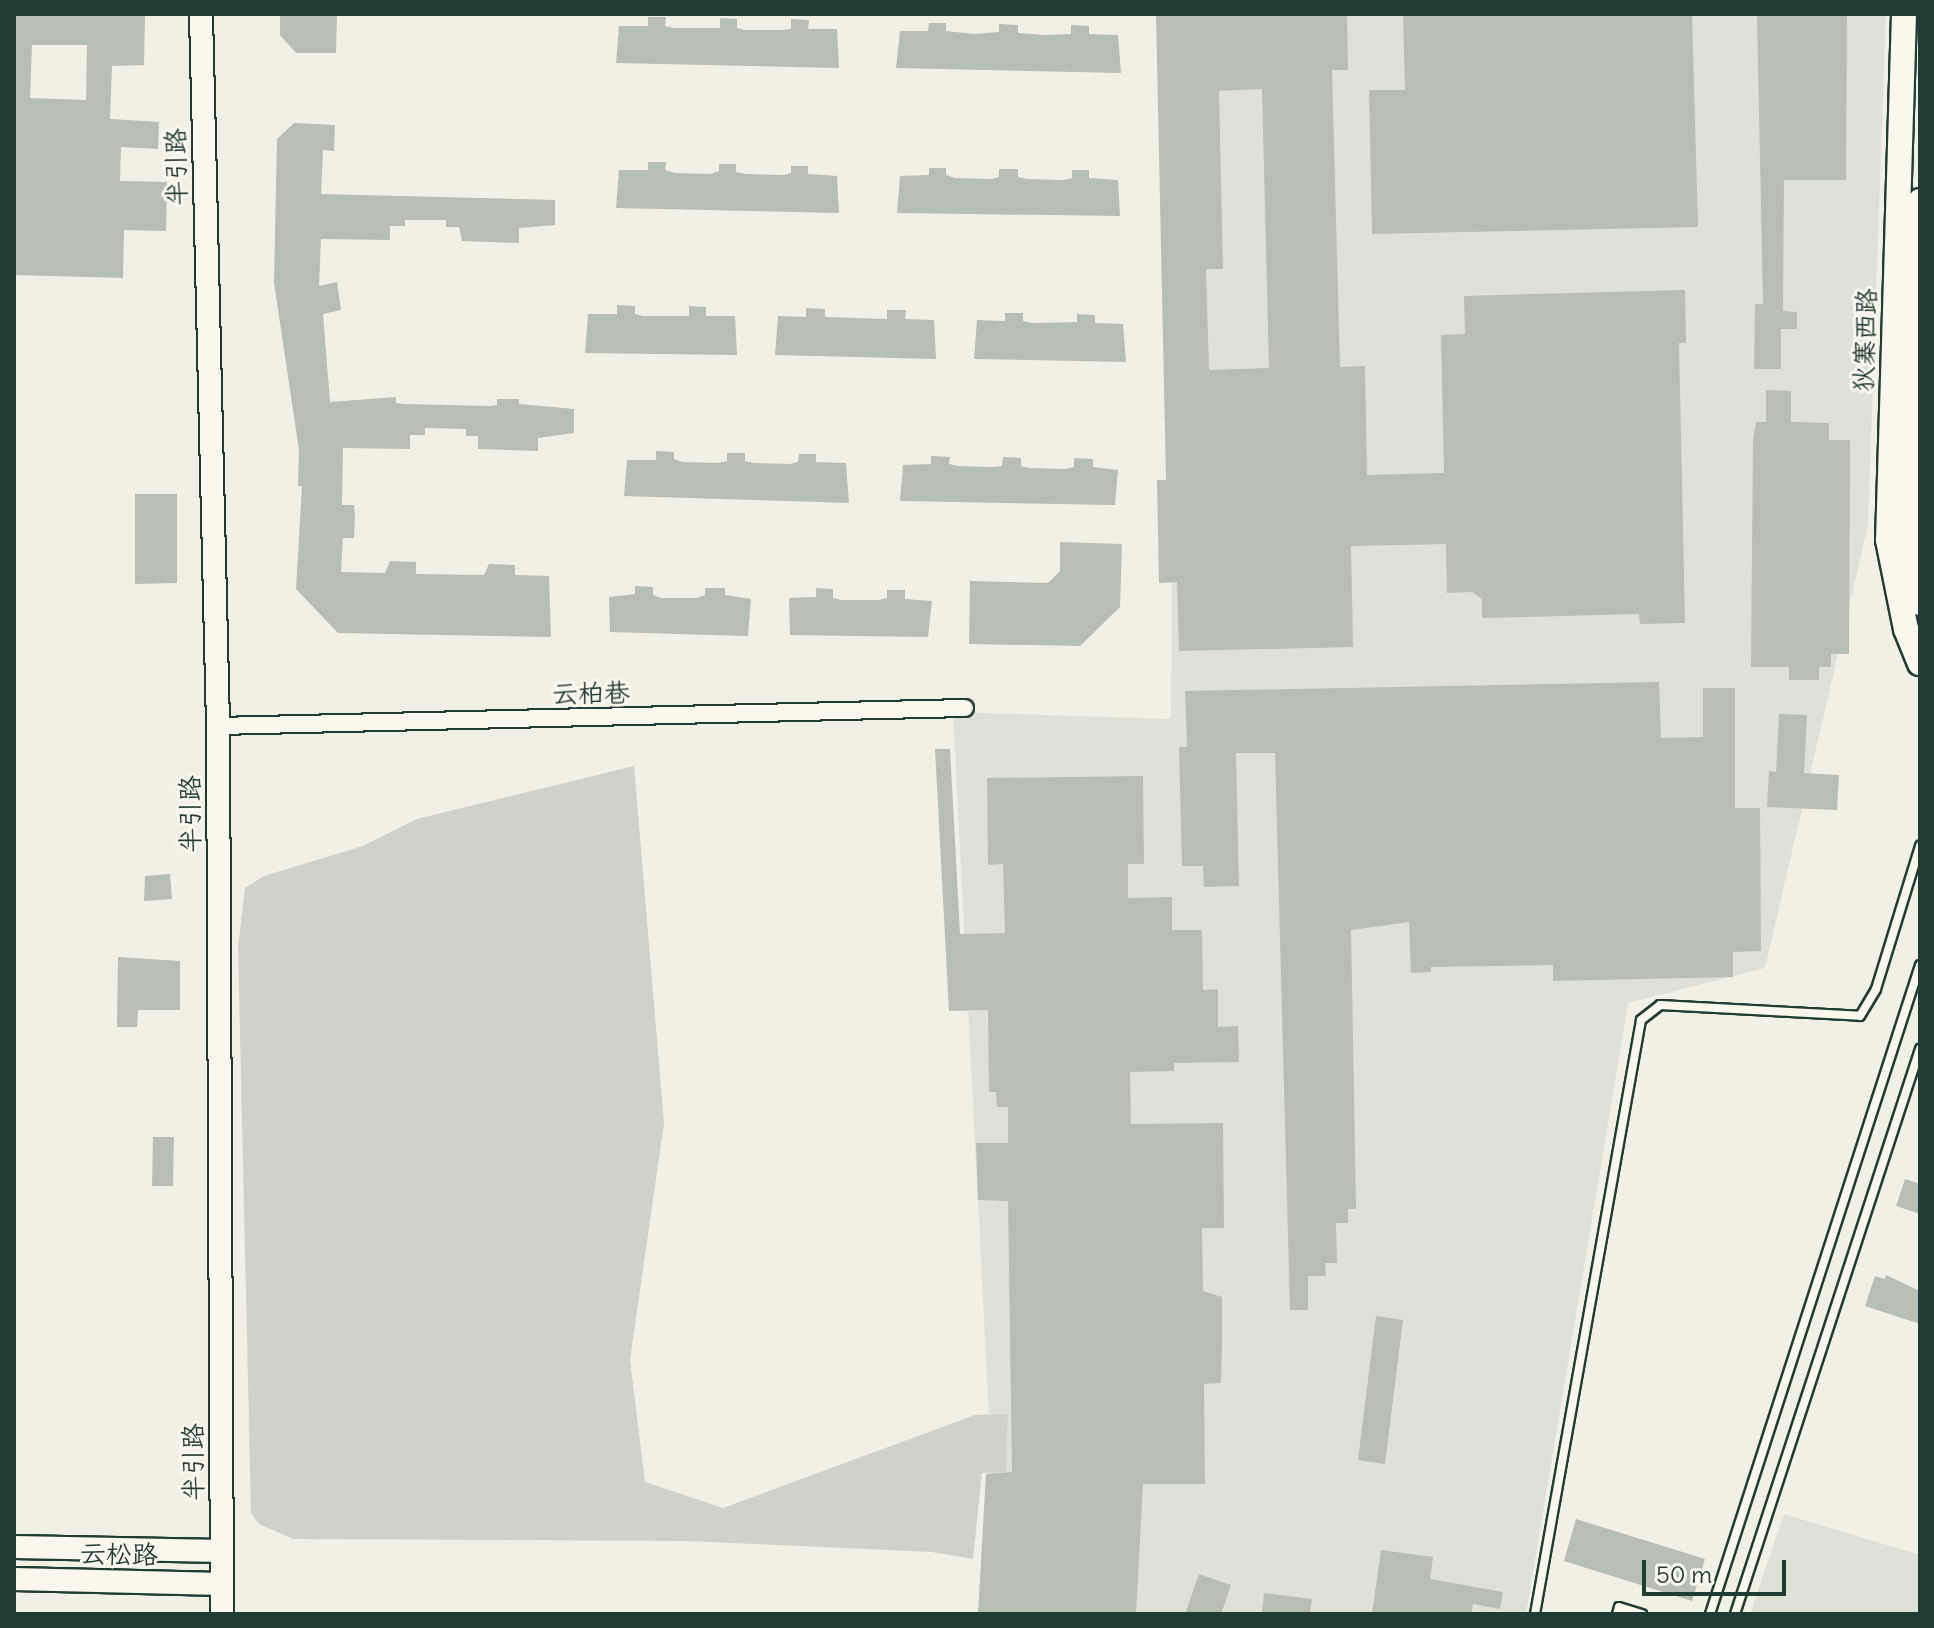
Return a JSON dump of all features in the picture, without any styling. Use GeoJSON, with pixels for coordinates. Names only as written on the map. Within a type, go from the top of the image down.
{"type":"FeatureCollection","features":[{"type":"Feature","properties":{"kind":"main road","name":"狄寨西路"},"geometry":{"type":"LineString","coordinates":[[1904,14],[1888,540],[1906,629],[1920,663]]}},
{"type":"Feature","properties":{"kind":"main road","name":"狄寨西路"},"geometry":{"type":"LineString","coordinates":[[1920,201],[1909,543],[1920,603]]}},
{"type":"Feature","properties":{"kind":"street","name":"半引路"},"geometry":{"type":"LineString","coordinates":[[201,14],[218,726],[222,1614]]}},
{"type":"Feature","properties":{"kind":"street","name":"云柏巷"},"geometry":{"type":"LineString","coordinates":[[218,726],[965,708]]}},
{"type":"Feature","properties":{"kind":"street","name":"云松路"},"geometry":{"type":"LineString","coordinates":[[14,1547],[222,1551]]}},
{"type":"Feature","properties":{"kind":"street","name":"云松路"},"geometry":{"type":"LineString","coordinates":[[14,1579],[222,1584]]}},
{"type":"Feature","properties":{"kind":"lane"},"geometry":{"type":"LineString","coordinates":[[1535,1614],[1641,1020],[1660,1005],[1860,1016],[1876,989],[1920,846]]}},
{"type":"Feature","properties":{"kind":"lane"},"geometry":{"type":"LineString","coordinates":[[1710,1614],[1920,965]]}},
{"type":"Feature","properties":{"kind":"lane"},"geometry":{"type":"LineString","coordinates":[[1735,1614],[1920,1049]]}},
{"type":"Feature","properties":{"kind":"lane"},"geometry":{"type":"LineString","coordinates":[[1617,1614],[1619,1607],[1642,1614]]}},
{"type":"Feature","properties":{"kind":"shaded area"},"geometry":{"type":"Polygon","coordinates":[[[1174,14],[1886,14],[1868,525],[1765,968],[1628,1003],[1526,1614],[999,1614],[953,712],[1171,719],[1174,14]]]}},
{"type":"Feature","properties":{"kind":"shaded area"},"geometry":{"type":"Polygon","coordinates":[[[634,766],[664,1123],[630,1360],[645,1482],[723,1508],[975,1415],[1008,1414],[1006,1472],[982,1473],[973,1559],[932,1552],[688,1541],[293,1539],[259,1524],[251,1513],[238,947],[245,888],[264,876],[363,846],[417,819],[634,766]]]}},
{"type":"Feature","properties":{"kind":"shaded area"},"geometry":{"type":"Polygon","coordinates":[[[1784,1514],[1920,1555],[1920,1614],[1750,1614],[1784,1514]]]}},
{"type":"Feature","properties":{"kind":"building"},"geometry":{"type":"Polygon","coordinates":[[[14,14],[145,14],[144,65],[112,66],[110,119],[159,122],[158,149],[121,147],[120,181],[167,182],[166,231],[124,230],[123,278],[14,275],[14,14]],[[32,45],[30,98],[86,100],[87,45],[32,45]]]}},
{"type":"Feature","properties":{"kind":"building"},"geometry":{"type":"Polygon","coordinates":[[[280,14],[337,14],[336,53],[296,53],[280,35],[280,14]]]}},
{"type":"Feature","properties":{"kind":"building"},"geometry":{"type":"Polygon","coordinates":[[[1156,14],[1347,14],[1348,70],[1332,70],[1340,367],[1365,366],[1367,475],[1444,473],[1441,335],[1465,334],[1464,296],[1685,290],[1686,343],[1679,343],[1685,623],[1640,624],[1639,614],[1482,618],[1482,599],[1472,592],[1447,593],[1446,544],[1351,546],[1353,647],[1179,651],[1177,582],[1159,583],[1157,480],[1166,480],[1156,14]],[[1262,89],[1219,91],[1223,269],[1206,269],[1209,370],[1269,368],[1262,89]]]}},
{"type":"Feature","properties":{"kind":"building"},"geometry":{"type":"Polygon","coordinates":[[[1403,14],[1692,14],[1698,227],[1372,234],[1369,90],[1405,90],[1403,14]]]}},
{"type":"Feature","properties":{"kind":"building"},"geometry":{"type":"Polygon","coordinates":[[[1757,14],[1847,14],[1846,180],[1784,180],[1783,311],[1797,312],[1797,329],[1781,329],[1781,369],[1754,369],[1755,304],[1763,304],[1757,14]]]}},
{"type":"Feature","properties":{"kind":"building"},"geometry":{"type":"Polygon","coordinates":[[[648,17],[666,17],[665,26],[674,28],[720,28],[720,18],[737,19],[737,28],[745,30],[791,29],[791,19],[809,20],[808,29],[837,29],[839,68],[616,63],[619,26],[648,26],[648,17]]]}},
{"type":"Feature","properties":{"kind":"building"},"geometry":{"type":"Polygon","coordinates":[[[929,23],[946,23],[946,31],[974,34],[999,32],[999,24],[1018,25],[1018,33],[1045,35],[1071,34],[1071,25],[1089,26],[1089,34],[1118,35],[1121,73],[896,68],[900,31],[928,31],[929,23]]]}},
{"type":"Feature","properties":{"kind":"building"},"geometry":{"type":"Polygon","coordinates":[[[294,123],[335,125],[334,151],[323,150],[321,194],[555,200],[555,225],[519,228],[519,243],[462,241],[459,227],[446,227],[446,220],[405,220],[405,226],[390,226],[390,240],[321,239],[319,286],[337,282],[341,310],[323,314],[330,402],[396,397],[396,403],[403,404],[490,406],[497,405],[497,399],[519,399],[519,404],[574,409],[574,433],[538,438],[538,451],[478,449],[478,436],[466,436],[466,429],[425,428],[425,435],[410,435],[410,449],[343,448],[342,505],[354,505],[355,515],[354,538],[343,538],[341,572],[385,573],[390,561],[416,562],[416,574],[484,575],[489,564],[515,565],[515,575],[549,576],[551,637],[338,633],[296,589],[302,486],[298,486],[299,450],[274,283],[277,139],[294,123]]]}},
{"type":"Feature","properties":{"kind":"building"},"geometry":{"type":"Polygon","coordinates":[[[648,162],[666,162],[665,170],[675,173],[710,174],[719,171],[719,164],[736,164],[736,172],[746,174],[783,175],[791,173],[791,166],[808,166],[808,174],[837,176],[839,213],[616,208],[619,170],[648,170],[648,162]]]}},
{"type":"Feature","properties":{"kind":"building"},"geometry":{"type":"Polygon","coordinates":[[[929,168],[946,168],[946,175],[955,178],[991,179],[999,177],[999,169],[1018,169],[1018,177],[1063,180],[1072,178],[1072,170],[1089,170],[1089,178],[1118,180],[1120,216],[897,213],[900,176],[929,175],[929,168]]]}},
{"type":"Feature","properties":{"kind":"building"},"geometry":{"type":"Polygon","coordinates":[[[617,305],[635,306],[635,314],[643,316],[689,316],[689,306],[706,307],[706,316],[735,316],[737,355],[585,353],[588,314],[617,314],[617,305]]]}},
{"type":"Feature","properties":{"kind":"building"},"geometry":{"type":"Polygon","coordinates":[[[806,308],[825,309],[825,317],[887,319],[887,310],[906,310],[905,319],[934,320],[936,359],[775,355],[778,316],[806,317],[806,308]]]}},
{"type":"Feature","properties":{"kind":"building"},"geometry":{"type":"Polygon","coordinates":[[[1005,313],[1023,313],[1023,321],[1032,323],[1077,322],[1077,314],[1095,315],[1095,323],[1123,324],[1126,362],[974,359],[977,320],[1005,321],[1005,313]]]}},
{"type":"Feature","properties":{"kind":"building"},"geometry":{"type":"Polygon","coordinates":[[[1766,390],[1791,391],[1791,422],[1829,423],[1829,440],[1850,440],[1849,654],[1831,654],[1831,667],[1819,667],[1819,680],[1789,680],[1789,667],[1751,667],[1753,439],[1756,422],[1766,422],[1766,390]]]}},
{"type":"Feature","properties":{"kind":"building"},"geometry":{"type":"Polygon","coordinates":[[[656,451],[674,452],[674,459],[683,462],[718,463],[727,461],[727,453],[745,453],[745,461],[754,463],[790,464],[798,462],[799,454],[816,454],[816,462],[846,463],[849,503],[624,496],[627,460],[656,460],[656,451]]]}},
{"type":"Feature","properties":{"kind":"building"},"geometry":{"type":"Polygon","coordinates":[[[931,456],[950,457],[949,464],[958,466],[1002,466],[1003,457],[1021,458],[1021,466],[1029,468],[1065,469],[1074,467],[1074,458],[1093,459],[1093,467],[1118,470],[1115,505],[900,501],[903,465],[931,464],[931,456]]]}},
{"type":"Feature","properties":{"kind":"building"},"geometry":{"type":"Polygon","coordinates":[[[135,494],[177,494],[177,583],[135,584],[135,494]]]}},
{"type":"Feature","properties":{"kind":"building"},"geometry":{"type":"Polygon","coordinates":[[[1060,542],[1122,544],[1120,607],[1080,646],[969,644],[970,581],[1048,583],[1060,571],[1060,542]]]}},
{"type":"Feature","properties":{"kind":"building"},"geometry":{"type":"Polygon","coordinates":[[[635,586],[653,587],[653,595],[661,598],[697,598],[705,595],[705,588],[725,588],[725,595],[751,599],[748,636],[610,632],[609,597],[635,594],[635,586]]]}},
{"type":"Feature","properties":{"kind":"building"},"geometry":{"type":"Polygon","coordinates":[[[816,588],[833,589],[833,598],[842,600],[878,600],[887,598],[887,590],[905,590],[905,599],[932,601],[928,637],[790,635],[789,598],[816,597],[816,588]]]}},
{"type":"Feature","properties":{"kind":"building"},"geometry":{"type":"Polygon","coordinates":[[[1659,682],[1661,738],[1703,737],[1703,688],[1735,688],[1735,808],[1760,808],[1761,951],[1733,952],[1733,977],[1553,981],[1553,965],[1431,967],[1431,972],[1411,973],[1409,922],[1351,930],[1356,1209],[1348,1209],[1348,1223],[1336,1223],[1337,1263],[1325,1263],[1326,1276],[1308,1276],[1308,1310],[1290,1310],[1275,753],[1236,753],[1239,886],[1204,887],[1203,866],[1182,866],[1179,747],[1187,747],[1185,691],[1659,682]]]}},
{"type":"Feature","properties":{"kind":"building"},"geometry":{"type":"Polygon","coordinates":[[[1779,714],[1807,715],[1804,773],[1839,775],[1837,810],[1767,807],[1769,771],[1776,772],[1779,714]]]}},
{"type":"Feature","properties":{"kind":"building"},"geometry":{"type":"Polygon","coordinates":[[[935,749],[950,749],[960,934],[1005,933],[1003,864],[988,865],[987,778],[1143,776],[1144,864],[1128,864],[1128,898],[1172,897],[1172,930],[1202,930],[1203,990],[1218,989],[1218,1027],[1238,1026],[1239,1062],[1174,1063],[1174,1071],[1130,1072],[1131,1124],[1223,1123],[1224,1228],[1202,1228],[1203,1291],[1222,1297],[1221,1383],[1204,1384],[1205,1484],[1143,1484],[1136,1614],[978,1614],[986,1474],[1012,1472],[1008,1201],[978,1200],[976,1143],[1008,1143],[1008,1107],[997,1107],[996,1092],[989,1092],[988,1010],[949,1011],[935,749]]]}},
{"type":"Feature","properties":{"kind":"building"},"geometry":{"type":"Polygon","coordinates":[[[170,874],[172,899],[144,901],[145,876],[170,874]]]}},
{"type":"Feature","properties":{"kind":"building"},"geometry":{"type":"Polygon","coordinates":[[[118,957],[180,961],[180,1010],[138,1010],[137,1027],[117,1027],[118,957]]]}},
{"type":"Feature","properties":{"kind":"building"},"geometry":{"type":"Polygon","coordinates":[[[153,1137],[174,1137],[173,1186],[152,1186],[153,1137]]]}},
{"type":"Feature","properties":{"kind":"building"},"geometry":{"type":"Polygon","coordinates":[[[1905,1179],[1920,1184],[1920,1214],[1896,1206],[1905,1179]]]}},
{"type":"Feature","properties":{"kind":"building"},"geometry":{"type":"Polygon","coordinates":[[[1886,1275],[1920,1291],[1920,1324],[1865,1306],[1875,1276],[1885,1279],[1886,1275]]]}},
{"type":"Feature","properties":{"kind":"building"},"geometry":{"type":"Polygon","coordinates":[[[1376,1316],[1403,1320],[1385,1464],[1358,1460],[1376,1316]]]}},
{"type":"Feature","properties":{"kind":"building"},"geometry":{"type":"Polygon","coordinates":[[[1576,1519],[1705,1559],[1692,1601],[1564,1561],[1576,1519]]]}},
{"type":"Feature","properties":{"kind":"building"},"geometry":{"type":"Polygon","coordinates":[[[1381,1550],[1433,1557],[1430,1579],[1503,1592],[1500,1609],[1473,1604],[1471,1614],[1372,1614],[1381,1550]]]}},
{"type":"Feature","properties":{"kind":"building"},"geometry":{"type":"Polygon","coordinates":[[[1199,1574],[1231,1585],[1221,1614],[1185,1614],[1199,1574]]]}},
{"type":"Feature","properties":{"kind":"building"},"geometry":{"type":"Polygon","coordinates":[[[1264,1593],[1312,1599],[1310,1614],[1262,1614],[1264,1593]]]}}]}
